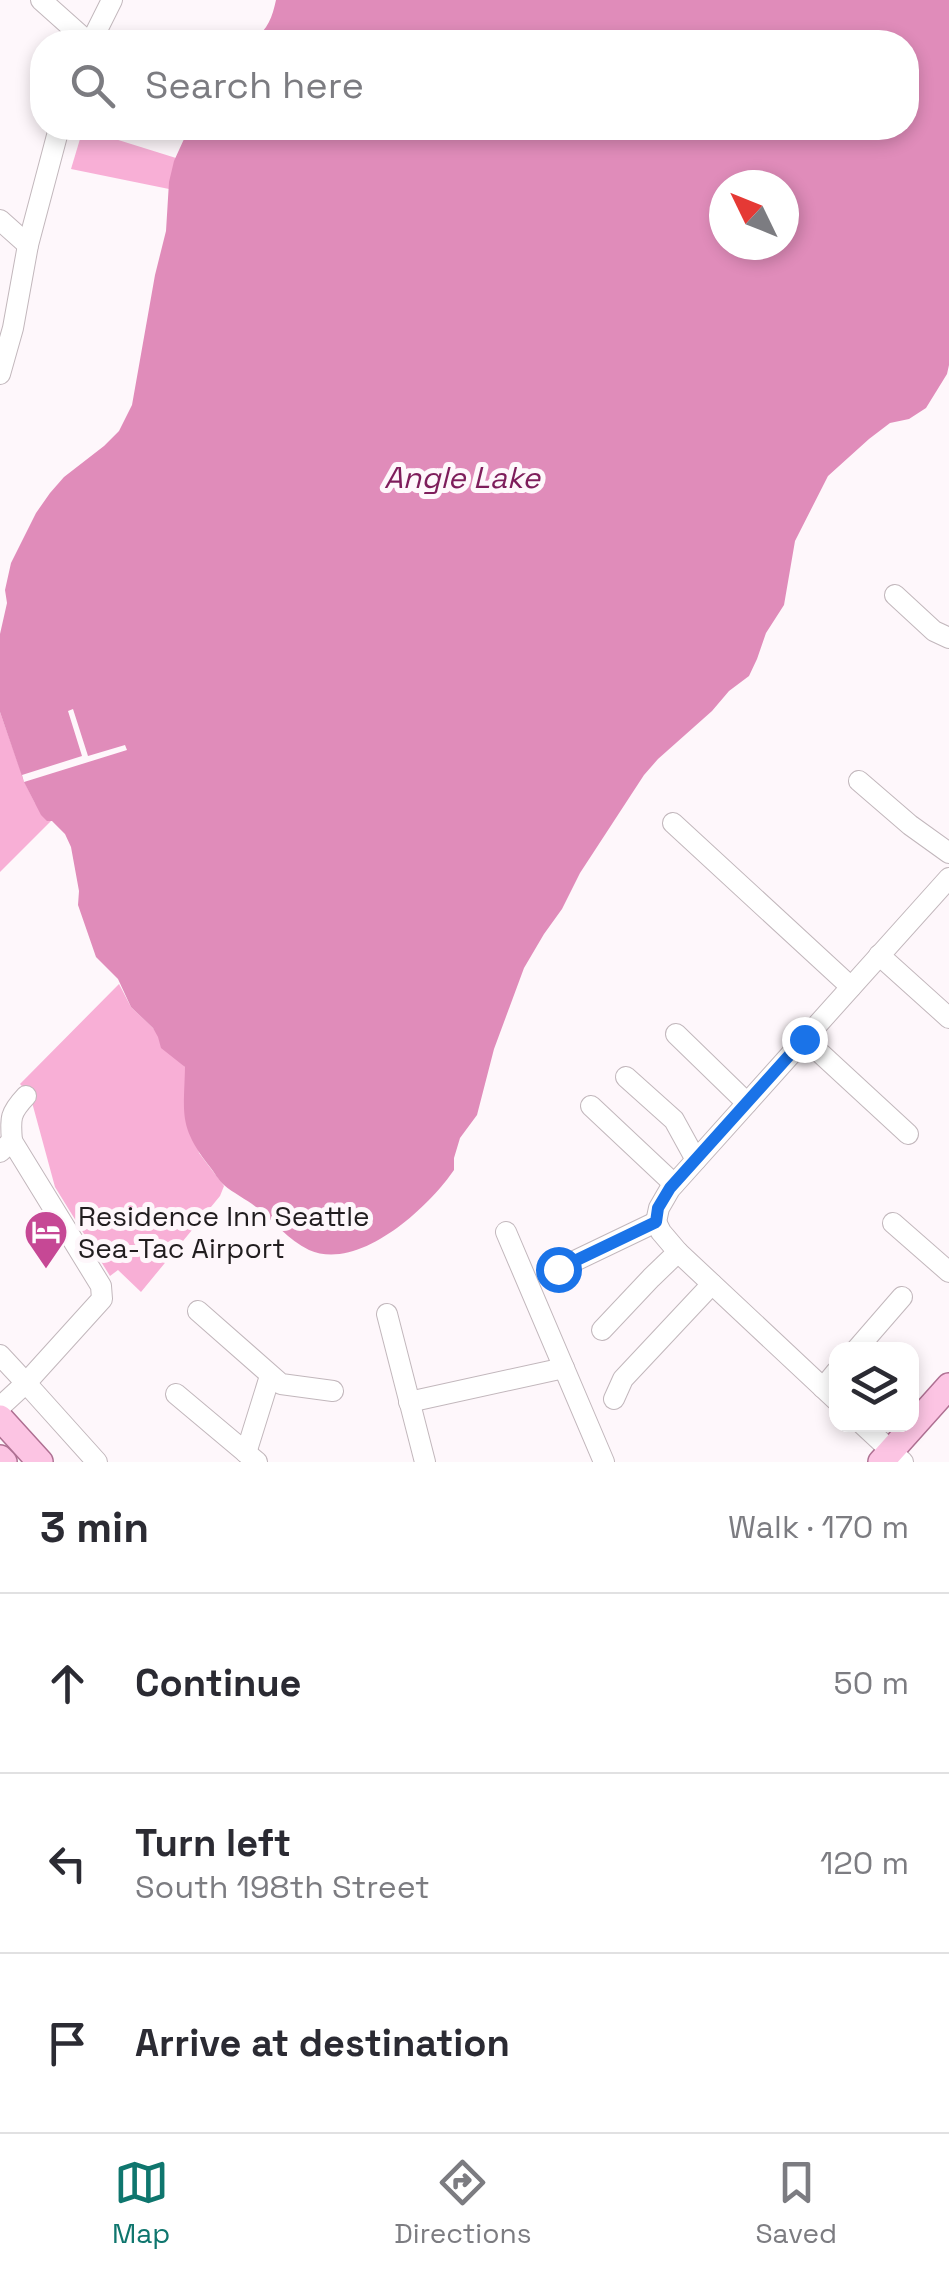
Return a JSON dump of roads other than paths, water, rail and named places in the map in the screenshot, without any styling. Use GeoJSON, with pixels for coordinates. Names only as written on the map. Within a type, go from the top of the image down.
{"type":"FeatureCollection","features":[{"type":"Feature","properties":{"kind":"main road"},"geometry":{"type":"LineString","coordinates":[[891,1458],[949,1386]]}},
{"type":"Feature","properties":{"kind":"main road"},"geometry":{"type":"LineString","coordinates":[[0,1418],[40,1462]]}},
{"type":"Feature","properties":{"kind":"street"},"geometry":{"type":"LineString","coordinates":[[41,0],[75,30]]}},
{"type":"Feature","properties":{"kind":"street"},"geometry":{"type":"LineString","coordinates":[[96,30],[112,0]]}},
{"type":"Feature","properties":{"kind":"street"},"geometry":{"type":"LineString","coordinates":[[0,374],[28,245],[57,140]]}},
{"type":"Feature","properties":{"kind":"street"},"geometry":{"type":"LineString","coordinates":[[0,220],[28,245]]}},
{"type":"Feature","properties":{"kind":"street"},"geometry":{"type":"LineString","coordinates":[[895,595],[944,645]]}},
{"type":"Feature","properties":{"kind":"street"},"geometry":{"type":"LineString","coordinates":[[859,781],[949,853]]}},
{"type":"Feature","properties":{"kind":"street"},"geometry":{"type":"LineString","coordinates":[[673,823],[851,987]]}},
{"type":"Feature","properties":{"kind":"street"},"geometry":{"type":"LineString","coordinates":[[829,1384],[712,1284],[678,1252],[656,1222],[663,1198],[674,1184],[949,878]]}},
{"type":"Feature","properties":{"kind":"street"},"geometry":{"type":"LineString","coordinates":[[879,955],[949,1018]]}},
{"type":"Feature","properties":{"kind":"street"},"geometry":{"type":"LineString","coordinates":[[676,1034],[747,1103]]}},
{"type":"Feature","properties":{"kind":"street"},"geometry":{"type":"LineString","coordinates":[[804,1039],[908,1134]]}},
{"type":"Feature","properties":{"kind":"street"},"geometry":{"type":"LineString","coordinates":[[626,1077],[674,1120],[716,1138]]}},
{"type":"Feature","properties":{"kind":"street"},"geometry":{"type":"LineString","coordinates":[[0,1406],[102,1299],[101,1286],[6,1147],[10,1118],[26,1096]]}},
{"type":"Feature","properties":{"kind":"street"},"geometry":{"type":"LineString","coordinates":[[590,1106],[674,1184]]}},
{"type":"Feature","properties":{"kind":"street"},"geometry":{"type":"LineString","coordinates":[[674,1120],[696,1160]]}},
{"type":"Feature","properties":{"kind":"street"},"geometry":{"type":"LineString","coordinates":[[558,1269],[656,1222]]}},
{"type":"Feature","properties":{"kind":"street"},"geometry":{"type":"LineString","coordinates":[[893,1223],[949,1272]]}},
{"type":"Feature","properties":{"kind":"street"},"geometry":{"type":"LineString","coordinates":[[506,1232],[604,1462]]}},
{"type":"Feature","properties":{"kind":"street"},"geometry":{"type":"LineString","coordinates":[[602,1330],[678,1252]]}},
{"type":"Feature","properties":{"kind":"street"},"geometry":{"type":"LineString","coordinates":[[614,1399],[623,1379],[712,1284]]}},
{"type":"Feature","properties":{"kind":"street"},"geometry":{"type":"LineString","coordinates":[[863,1342],[902,1297]]}},
{"type":"Feature","properties":{"kind":"street"},"geometry":{"type":"LineString","coordinates":[[198,1310],[281,1384],[332,1391]]}},
{"type":"Feature","properties":{"kind":"street"},"geometry":{"type":"LineString","coordinates":[[387,1314],[424,1462]]}},
{"type":"Feature","properties":{"kind":"street"},"geometry":{"type":"LineString","coordinates":[[0,1355],[98,1462]]}},
{"type":"Feature","properties":{"kind":"street"},"geometry":{"type":"LineString","coordinates":[[409,1402],[564,1368]]}},
{"type":"Feature","properties":{"kind":"street"},"geometry":{"type":"LineString","coordinates":[[176,1394],[252,1457],[270,1376]]}},
{"type":"Feature","properties":{"kind":"street"},"geometry":{"type":"LineString","coordinates":[[869,1432],[891,1458]]}},
{"type":"Feature","properties":{"kind":"water","name":"Angle Lake"},"geometry":{"type":"Polygon","coordinates":[[[276,0],[949,0],[947,374],[926,408],[909,419],[890,423],[828,476],[795,541],[784,605],[766,633],[749,676],[644,775],[580,873],[524,968],[494,1049],[477,1115],[460,1138],[454,1170],[427,1202],[390,1232],[349,1252],[329,1254],[309,1250],[294,1241],[256,1207],[231,1191],[192,1141],[185,1120],[185,1067],[161,1048],[153,1028],[131,1007],[118,979],[96,957],[78,905],[71,847],[65,834],[41,815],[24,782],[0,712],[0,634],[11,563],[50,493],[119,431],[132,405],[166,231],[169,182],[184,140],[919,140],[919,30],[264,30],[276,0]]]}},
{"type":"Feature","properties":{"kind":"place","name":"Residence Inn Seattle Sea-Tac Airport"},"geometry":{"type":"Point","coordinates":[46,1270]}}]}
